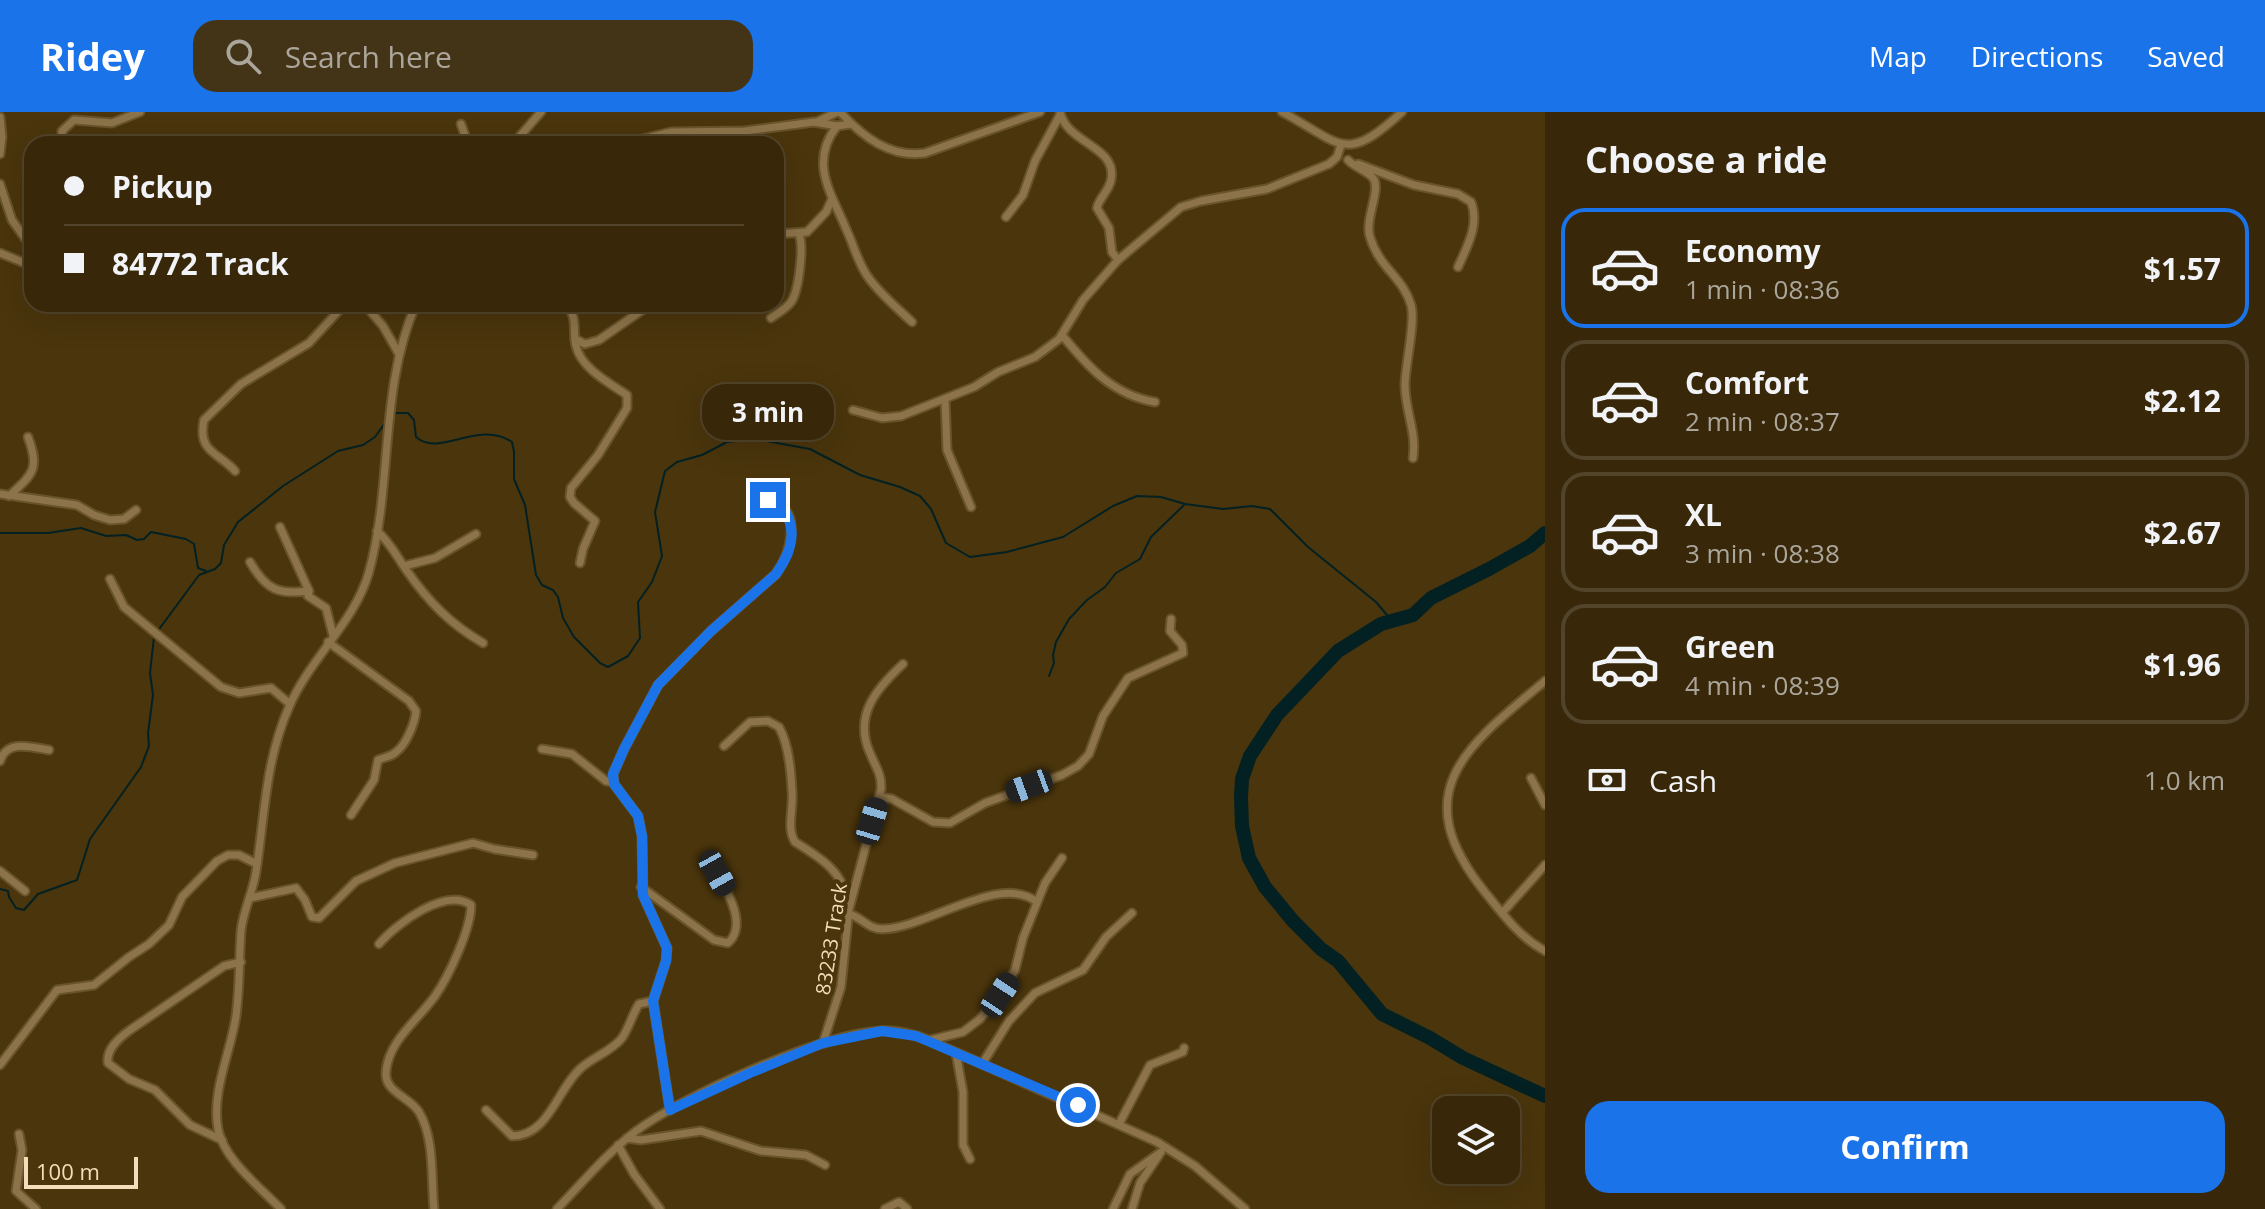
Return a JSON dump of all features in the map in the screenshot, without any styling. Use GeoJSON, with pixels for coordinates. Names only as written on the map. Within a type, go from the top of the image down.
{"type":"FeatureCollection","features":[{"type":"Feature","properties":{"kind":"street"},"geometry":{"type":"LineString","coordinates":[[62,136],[62,131],[74,120],[112,123],[140,112]]}},
{"type":"Feature","properties":{"kind":"street"},"geometry":{"type":"LineString","coordinates":[[520,136],[541,112]]}},
{"type":"Feature","properties":{"kind":"street"},"geometry":{"type":"LineString","coordinates":[[655,136],[671,132],[762,130],[814,122],[839,112],[851,124],[892,151],[913,155],[1040,112]]}},
{"type":"Feature","properties":{"kind":"street"},"geometry":{"type":"LineString","coordinates":[[1282,112],[1339,149],[1376,183],[1367,223],[1369,236],[1376,257],[1401,284],[1412,306],[1405,385],[1415,442],[1413,458]]}},
{"type":"Feature","properties":{"kind":"street"},"geometry":{"type":"LineString","coordinates":[[853,410],[875,417],[892,418],[974,387],[1009,366],[1043,352],[1062,335],[1083,300],[1118,260],[1181,207],[1267,189],[1329,164],[1339,149],[1368,140],[1402,112]]}},
{"type":"Feature","properties":{"kind":"street"},"geometry":{"type":"LineString","coordinates":[[1060,113],[1073,134],[1098,148],[1110,169],[1110,183],[1097,208],[1109,228],[1112,252],[1118,260]]}},
{"type":"Feature","properties":{"kind":"street"},"geometry":{"type":"LineString","coordinates":[[1006,217],[1023,195],[1035,161],[1060,113]]}},
{"type":"Feature","properties":{"kind":"street"},"geometry":{"type":"LineString","coordinates":[[0,117],[0,154]]}},
{"type":"Feature","properties":{"kind":"street"},"geometry":{"type":"LineString","coordinates":[[814,122],[837,126],[851,124]]}},
{"type":"Feature","properties":{"kind":"street"},"geometry":{"type":"LineString","coordinates":[[461,124],[465,136]]}},
{"type":"Feature","properties":{"kind":"street"},"geometry":{"type":"LineString","coordinates":[[837,126],[825,143],[822,160],[825,180],[866,274],[880,294],[912,322]]}},
{"type":"Feature","properties":{"kind":"street"},"geometry":{"type":"LineString","coordinates":[[1348,160],[1414,185],[1468,198],[1475,217],[1468,246],[1458,267]]}},
{"type":"Feature","properties":{"kind":"street"},"geometry":{"type":"LineString","coordinates":[[0,184],[12,220],[24,237]]}},
{"type":"Feature","properties":{"kind":"street"},"geometry":{"type":"LineString","coordinates":[[784,234],[807,232],[822,217],[832,198]]}},
{"type":"Feature","properties":{"kind":"street"},"geometry":{"type":"LineString","coordinates":[[784,310],[796,294],[802,253],[799,234]]}},
{"type":"Feature","properties":{"kind":"street"},"geometry":{"type":"LineString","coordinates":[[0,253],[24,263]]}},
{"type":"Feature","properties":{"kind":"street"},"geometry":{"type":"LineString","coordinates":[[235,471],[210,452],[202,425],[204,420],[241,384],[309,343],[338,312]]}},
{"type":"Feature","properties":{"kind":"street"},"geometry":{"type":"LineString","coordinates":[[371,312],[399,354]]}},
{"type":"Feature","properties":{"kind":"street"},"geometry":{"type":"LineString","coordinates":[[281,1209],[237,1162],[222,1140],[217,1122],[234,1027],[241,929],[257,864],[268,775],[290,704],[351,610],[366,581],[377,531],[399,354],[413,312]]}},
{"type":"Feature","properties":{"kind":"street"},"geometry":{"type":"LineString","coordinates":[[572,312],[576,349],[585,363],[627,395],[628,400],[627,408],[598,455],[571,488],[570,497],[574,503],[595,521],[580,563]]}},
{"type":"Feature","properties":{"kind":"street"},"geometry":{"type":"LineString","coordinates":[[575,339],[585,344],[593,343],[639,312]]}},
{"type":"Feature","properties":{"kind":"street"},"geometry":{"type":"LineString","coordinates":[[771,318],[780,312]]}},
{"type":"Feature","properties":{"kind":"street"},"geometry":{"type":"LineString","coordinates":[[1062,335],[1079,356],[1122,393],[1134,399],[1155,402]]}},
{"type":"Feature","properties":{"kind":"street"},"geometry":{"type":"LineString","coordinates":[[945,399],[947,450],[971,507]]}},
{"type":"Feature","properties":{"kind":"street"},"geometry":{"type":"LineString","coordinates":[[4,495],[29,477],[35,466],[28,437]]}},
{"type":"Feature","properties":{"kind":"street"},"geometry":{"type":"LineString","coordinates":[[4,495],[77,505],[110,520],[127,518],[136,510]]}},
{"type":"Feature","properties":{"kind":"street"},"geometry":{"type":"LineString","coordinates":[[670,1110],[653,1001],[667,948],[641,887],[642,836],[638,816],[613,782],[613,774],[658,685],[783,564],[792,542],[787,516],[783,507],[773,500],[759,506]]}},
{"type":"Feature","properties":{"kind":"street"},"geometry":{"type":"LineString","coordinates":[[280,527],[309,591],[308,596],[326,608],[330,638],[409,701],[416,711],[414,722],[400,749],[378,760],[374,780],[351,815]]}},
{"type":"Feature","properties":{"kind":"street"},"geometry":{"type":"LineString","coordinates":[[377,531],[444,617],[483,643]]}},
{"type":"Feature","properties":{"kind":"street"},"geometry":{"type":"LineString","coordinates":[[404,566],[435,558],[476,534]]}},
{"type":"Feature","properties":{"kind":"street"},"geometry":{"type":"LineString","coordinates":[[250,562],[262,580],[272,588],[290,594],[309,591]]}},
{"type":"Feature","properties":{"kind":"street"},"geometry":{"type":"LineString","coordinates":[[110,579],[120,603],[128,611],[221,687],[239,693],[274,689],[290,704]]}},
{"type":"Feature","properties":{"kind":"street"},"geometry":{"type":"LineString","coordinates":[[879,797],[892,799],[933,822],[950,823],[985,803],[1070,771],[1089,754],[1103,716],[1128,678],[1183,653],[1182,645],[1170,631],[1171,619]]}},
{"type":"Feature","properties":{"kind":"street","name":"83233 Track"},"geometry":{"type":"LineString","coordinates":[[823,1043],[841,987],[848,912],[882,779],[868,749],[866,716],[876,691],[903,664]]}},
{"type":"Feature","properties":{"kind":"street"},"geometry":{"type":"LineString","coordinates":[[1545,681],[1475,741],[1456,768],[1449,794],[1450,827],[1464,864],[1524,937],[1545,951]]}},
{"type":"Feature","properties":{"kind":"street"},"geometry":{"type":"LineString","coordinates":[[724,746],[750,722],[768,721],[779,727],[785,742],[792,791],[791,836],[842,879],[848,912],[872,928],[901,926],[975,900],[1007,893],[1025,894],[1037,902]]}},
{"type":"Feature","properties":{"kind":"street"},"geometry":{"type":"LineString","coordinates":[[0,761],[7,748],[49,750]]}},
{"type":"Feature","properties":{"kind":"street"},"geometry":{"type":"LineString","coordinates":[[542,749],[572,754],[606,781],[613,782]]}},
{"type":"Feature","properties":{"kind":"street"},"geometry":{"type":"LineString","coordinates":[[1531,778],[1545,805]]}},
{"type":"Feature","properties":{"kind":"street"},"geometry":{"type":"LineString","coordinates":[[250,898],[298,889],[312,917],[319,918],[360,878],[395,863],[473,843],[533,855]]}},
{"type":"Feature","properties":{"kind":"street"},"geometry":{"type":"LineString","coordinates":[[0,1065],[57,990],[94,985],[154,940],[172,921],[182,897],[210,865],[233,854],[257,864]]}},
{"type":"Feature","properties":{"kind":"street"},"geometry":{"type":"LineString","coordinates":[[928,1040],[963,1032],[980,1019],[1000,995],[1015,970],[1045,883],[1062,858]]}},
{"type":"Feature","properties":{"kind":"street"},"geometry":{"type":"LineString","coordinates":[[1502,913],[1545,865]]}},
{"type":"Feature","properties":{"kind":"street"},"geometry":{"type":"LineString","coordinates":[[0,871],[25,891]]}},
{"type":"Feature","properties":{"kind":"street"},"geometry":{"type":"LineString","coordinates":[[641,887],[714,940],[728,943],[735,934],[735,913],[717,873]]}},
{"type":"Feature","properties":{"kind":"street"},"geometry":{"type":"LineString","coordinates":[[379,944],[394,927],[412,914],[454,901],[465,901],[471,905],[464,935],[447,975],[434,997],[406,1028],[386,1072],[389,1086],[414,1106],[425,1126],[434,1209]]}},
{"type":"Feature","properties":{"kind":"street"},"geometry":{"type":"LineString","coordinates":[[982,1064],[1009,1021],[1035,993],[1087,967],[1106,937],[1132,913]]}},
{"type":"Feature","properties":{"kind":"street"},"geometry":{"type":"LineString","coordinates":[[222,1140],[190,1125],[158,1092],[129,1079],[110,1064],[107,1057],[122,1036],[224,966],[241,962]]}},
{"type":"Feature","properties":{"kind":"street"},"geometry":{"type":"LineString","coordinates":[[486,1110],[512,1136],[534,1130],[572,1077],[589,1061],[618,1042],[639,1004],[653,1001]]}},
{"type":"Feature","properties":{"kind":"street"},"geometry":{"type":"LineString","coordinates":[[557,1209],[618,1145],[670,1110],[823,1043],[882,1031],[907,1033],[928,1040],[1119,1124],[1195,1166],[1245,1209]]}},
{"type":"Feature","properties":{"kind":"street"},"geometry":{"type":"LineString","coordinates":[[1119,1124],[1150,1065],[1183,1052],[1184,1048]]}},
{"type":"Feature","properties":{"kind":"street"},"geometry":{"type":"LineString","coordinates":[[956,1053],[963,1092],[963,1145],[970,1159]]}},
{"type":"Feature","properties":{"kind":"street"},"geometry":{"type":"LineString","coordinates":[[627,1138],[641,1140],[701,1131],[761,1151],[806,1155],[825,1165]]}},
{"type":"Feature","properties":{"kind":"street"},"geometry":{"type":"LineString","coordinates":[[19,1134],[22,1150],[16,1191],[36,1209]]}},
{"type":"Feature","properties":{"kind":"street"},"geometry":{"type":"LineString","coordinates":[[618,1145],[634,1174],[660,1209]]}},
{"type":"Feature","properties":{"kind":"street"},"geometry":{"type":"LineString","coordinates":[[1113,1209],[1130,1174],[1162,1149]]}},
{"type":"Feature","properties":{"kind":"street"},"geometry":{"type":"LineString","coordinates":[[1132,1209],[1140,1183],[1162,1149]]}},
{"type":"Feature","properties":{"kind":"street"},"geometry":{"type":"LineString","coordinates":[[885,1209],[895,1202],[907,1209]]}},
{"type":"Feature","properties":{"kind":"waterway"},"geometry":{"type":"LineString","coordinates":[[392,416],[408,413],[414,420],[416,437],[426,442],[448,442],[486,434],[512,442],[514,479],[525,505],[536,575],[542,585],[553,590],[558,597],[563,618],[574,637],[608,667],[628,656],[640,638],[638,602],[652,582],[662,556],[655,512],[665,471],[677,462],[702,455],[727,442],[755,439],[810,449],[860,475],[920,496],[931,509],[946,543],[970,557],[1007,552],[1063,537],[1113,506],[1137,496],[1161,497],[1223,509],[1252,506],[1270,509],[1308,547],[1376,602],[1392,621]]}},
{"type":"Feature","properties":{"kind":"waterway"},"geometry":{"type":"LineString","coordinates":[[157,632],[199,575],[221,563],[224,545],[238,522],[283,486],[338,451],[363,445],[375,437],[385,423]]}},
{"type":"Feature","properties":{"kind":"waterway"},"geometry":{"type":"LineString","coordinates":[[1049,676],[1056,642],[1069,619],[1116,573],[1140,559],[1151,537],[1184,505]]}},
{"type":"Feature","properties":{"kind":"waterway"},"geometry":{"type":"LineString","coordinates":[[0,533],[48,533],[81,528],[106,536],[126,535],[137,540],[144,539],[151,532],[186,539],[194,544],[198,568],[206,571]]}},
{"type":"Feature","properties":{"kind":"waterway"},"geometry":{"type":"LineString","coordinates":[[1545,533],[1530,546],[1431,598],[1413,615],[1381,624],[1338,651],[1277,715],[1250,756],[1242,779],[1241,797],[1242,826],[1249,858],[1265,887],[1293,921],[1338,961],[1382,1014],[1463,1058],[1545,1096]]}},
{"type":"Feature","properties":{"kind":"waterway"},"geometry":{"type":"LineString","coordinates":[[0,889],[8,891],[16,908],[24,910],[38,894],[77,880],[90,839],[141,767],[149,746],[154,637]]}},
{"type":"Feature","properties":{"kind":"route"},"geometry":{"type":"LineString","coordinates":[[768,500],[779,502],[783,507],[791,529],[792,542],[783,564],[776,574],[663,678],[613,774],[614,784],[638,816],[642,836],[643,895],[667,948],[653,1001],[670,1110],[823,1043],[882,1031],[916,1036],[1078,1105]]}}]}
